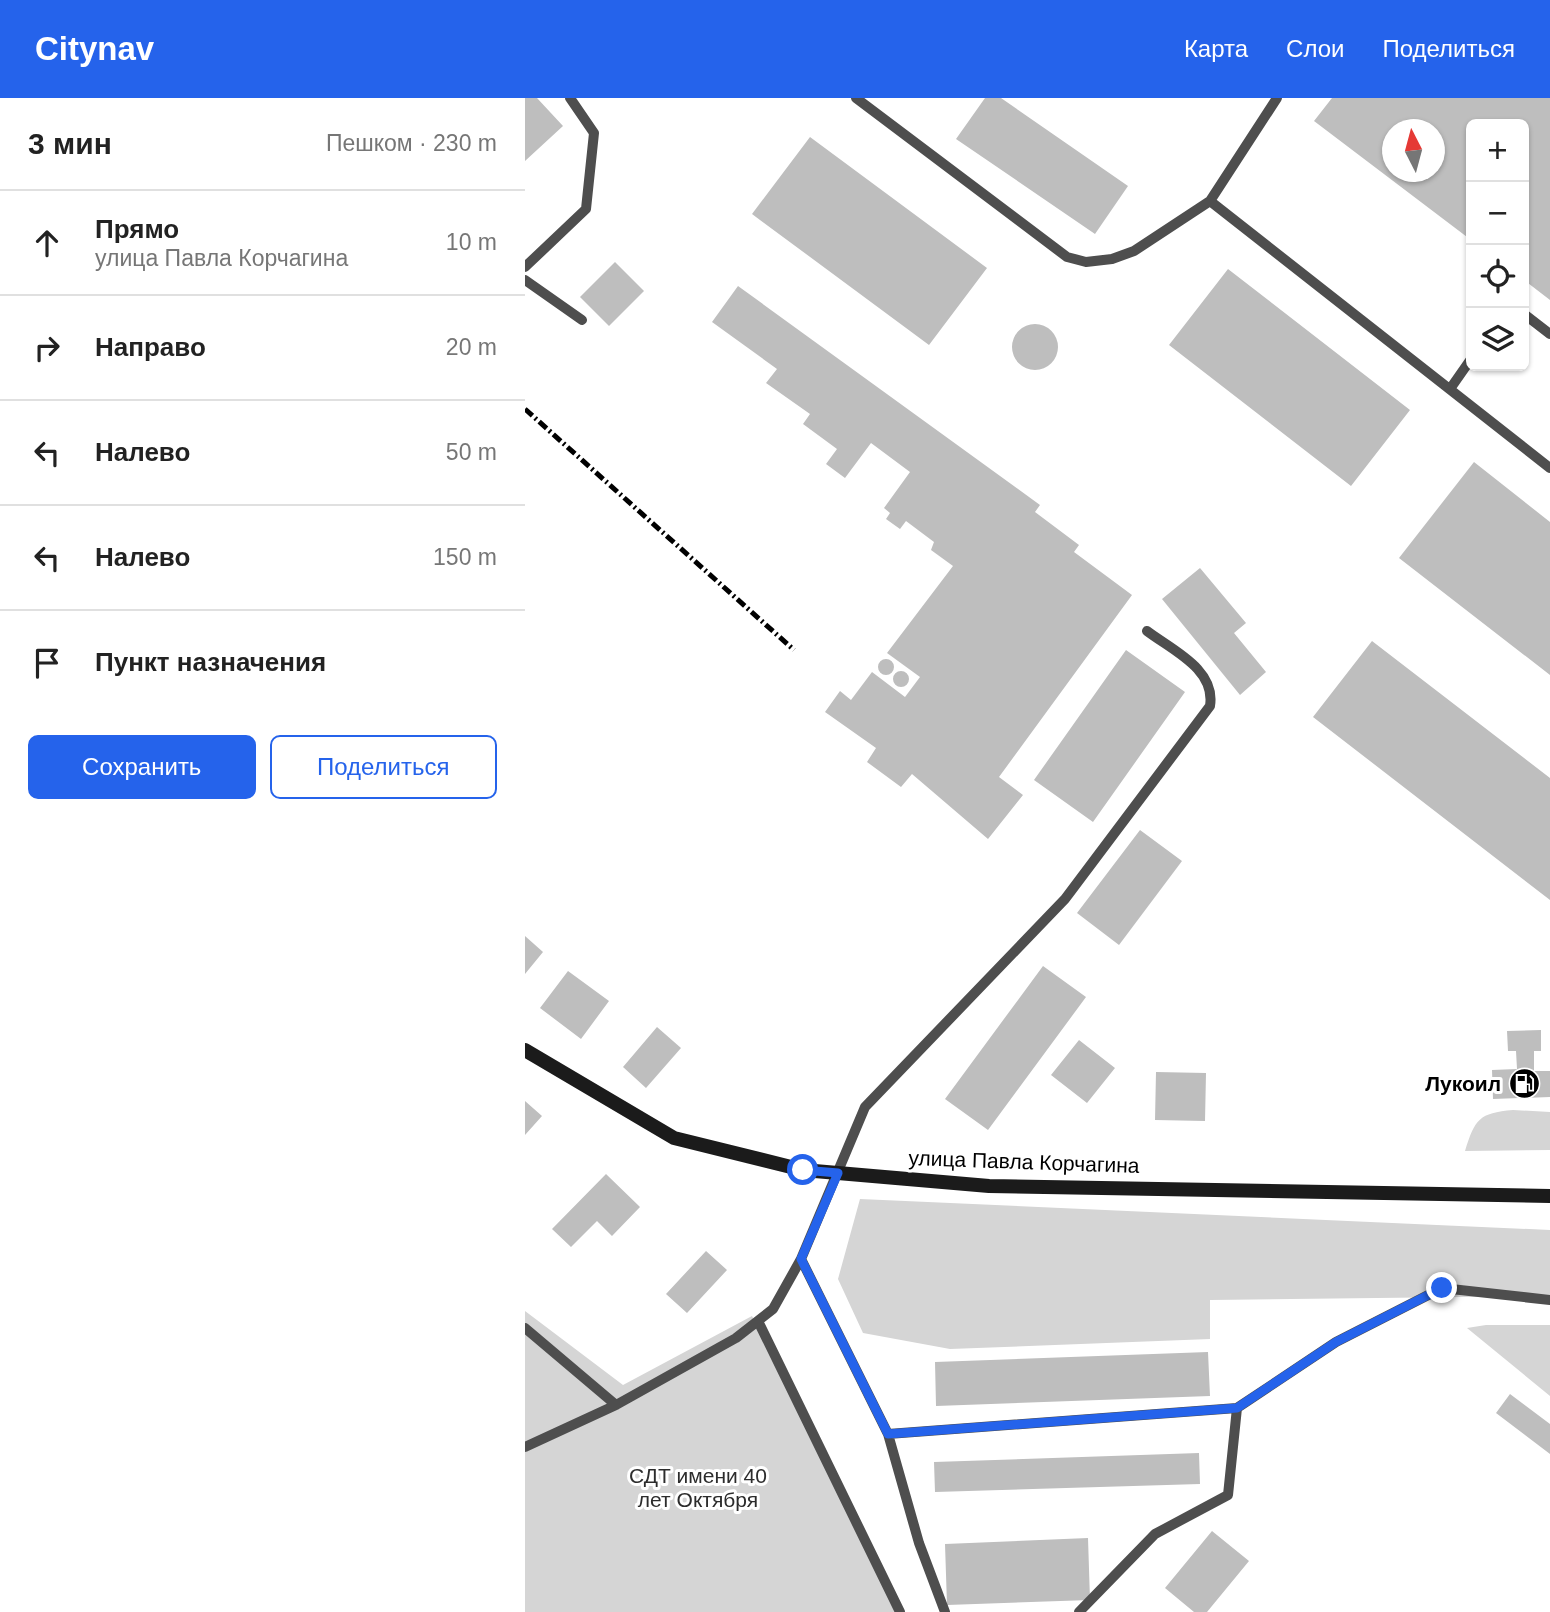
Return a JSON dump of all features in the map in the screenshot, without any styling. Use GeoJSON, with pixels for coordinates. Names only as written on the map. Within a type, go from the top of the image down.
{"type":"FeatureCollection","features":[{"type":"Feature","properties":{"kind":"main road","name":"улица Павла Корчагина"},"geometry":{"type":"LineString","coordinates":[[525,1050],[674,1138],[803,1170],[989,1186],[1550,1196]]}},
{"type":"Feature","properties":{"kind":"lane"},"geometry":{"type":"LineString","coordinates":[[525,267],[586,209],[594,133],[570,98]]}},
{"type":"Feature","properties":{"kind":"lane"},"geometry":{"type":"LineString","coordinates":[[856,98],[1067,257],[1086,262],[1112,259],[1135,251],[1210,201],[1277,98]]}},
{"type":"Feature","properties":{"kind":"lane"},"geometry":{"type":"LineString","coordinates":[[1210,201],[1550,468]]}},
{"type":"Feature","properties":{"kind":"lane"},"geometry":{"type":"LineString","coordinates":[[525,280],[582,320]]}},
{"type":"Feature","properties":{"kind":"lane"},"geometry":{"type":"LineString","coordinates":[[1529,318],[1550,334]]}},
{"type":"Feature","properties":{"kind":"lane"},"geometry":{"type":"LineString","coordinates":[[1450,389],[1466,366]]}},
{"type":"Feature","properties":{"kind":"lane"},"geometry":{"type":"LineString","coordinates":[[525,1447],[616,1405],[736,1338],[773,1309],[801,1259],[865,1107],[1065,899],[1210,706],[1210,690],[1203,674],[1147,631]]}},
{"type":"Feature","properties":{"kind":"lane"},"geometry":{"type":"LineString","coordinates":[[801,1259],[888,1434],[919,1543],[945,1612]]}},
{"type":"Feature","properties":{"kind":"lane"},"geometry":{"type":"LineString","coordinates":[[888,1434],[1237,1408],[1336,1342],[1442,1288],[1550,1300]]}},
{"type":"Feature","properties":{"kind":"lane"},"geometry":{"type":"LineString","coordinates":[[758,1321],[900,1612]]}},
{"type":"Feature","properties":{"kind":"lane"},"geometry":{"type":"LineString","coordinates":[[525,1328],[616,1405]]}},
{"type":"Feature","properties":{"kind":"lane"},"geometry":{"type":"LineString","coordinates":[[1079,1612],[1155,1534],[1228,1495],[1237,1408]]}},
{"type":"Feature","properties":{"kind":"green space"},"geometry":{"type":"Polygon","coordinates":[[[1513,1110],[1550,1112],[1550,1150],[1465,1151],[1480,1120],[1493,1113],[1513,1110]]]}},
{"type":"Feature","properties":{"kind":"green space"},"geometry":{"type":"Polygon","coordinates":[[[860,1199],[1550,1230],[1550,1296],[1210,1300],[1210,1339],[950,1349],[863,1333],[838,1279],[860,1199]]]}},
{"type":"Feature","properties":{"kind":"green space","name":"СДТ имени 40 лет Октября"},"geometry":{"type":"Polygon","coordinates":[[[525,1311],[623,1385],[752,1316],[900,1612],[525,1612],[525,1311]]]}},
{"type":"Feature","properties":{"kind":"green space"},"geometry":{"type":"Polygon","coordinates":[[[1486,1325],[1550,1325],[1550,1396],[1467,1328],[1486,1325]]]}},
{"type":"Feature","properties":{"kind":"building"},"geometry":{"type":"Polygon","coordinates":[[[525,98],[537,98],[563,126],[525,161],[525,98]]]}},
{"type":"Feature","properties":{"kind":"building"},"geometry":{"type":"Polygon","coordinates":[[[985,98],[1001,98],[1128,186],[1095,234],[956,139],[985,98]]]}},
{"type":"Feature","properties":{"kind":"building"},"geometry":{"type":"Polygon","coordinates":[[[1332,98],[1550,98],[1550,300],[1529,284],[1529,119],[1466,119],[1466,236],[1394,182],[1445,182],[1445,119],[1382,119],[1382,173],[1314,121],[1332,98]]]}},
{"type":"Feature","properties":{"kind":"building"},"geometry":{"type":"Polygon","coordinates":[[[810,137],[987,268],[929,345],[752,214],[810,137]]]}},
{"type":"Feature","properties":{"kind":"building"},"geometry":{"type":"Polygon","coordinates":[[[615,262],[644,291],[609,326],[580,297],[615,262]]]}},
{"type":"Feature","properties":{"kind":"building"},"geometry":{"type":"Polygon","coordinates":[[[1228,269],[1410,410],[1351,486],[1169,345],[1228,269]]]}},
{"type":"Feature","properties":{"kind":"building"},"geometry":{"type":"Polygon","coordinates":[[[738,286],[1040,505],[1035,512],[1079,545],[1074,552],[1132,595],[999,777],[1023,795],[988,839],[912,774],[901,787],[867,762],[876,748],[825,712],[840,691],[851,700],[872,672],[905,697],[920,677],[887,653],[953,566],[931,550],[934,542],[906,521],[900,529],[886,519],[890,513],[884,508],[910,472],[871,443],[845,478],[826,464],[837,449],[803,424],[810,414],[766,383],[777,369],[712,322],[738,286]]]}},
{"type":"Feature","properties":{"kind":"building"},"geometry":{"type":"Polygon","coordinates":[[[1035,324],[1051,331],[1058,347],[1051,363],[1035,370],[1019,363],[1012,347],[1019,331],[1035,324]]]}},
{"type":"Feature","properties":{"kind":"building"},"geometry":{"type":"Polygon","coordinates":[[[1474,462],[1550,522],[1550,675],[1399,558],[1474,462]]]}},
{"type":"Feature","properties":{"kind":"building"},"geometry":{"type":"Polygon","coordinates":[[[1200,568],[1246,623],[1234,633],[1266,672],[1240,695],[1162,599],[1200,568]]]}},
{"type":"Feature","properties":{"kind":"building"},"geometry":{"type":"Polygon","coordinates":[[[1372,641],[1550,778],[1550,900],[1313,717],[1372,641]]]}},
{"type":"Feature","properties":{"kind":"building"},"geometry":{"type":"Polygon","coordinates":[[[1126,650],[1185,692],[1093,822],[1034,780],[1126,650]]]}},
{"type":"Feature","properties":{"kind":"building"},"geometry":{"type":"Polygon","coordinates":[[[886,659],[892,661],[892,673],[886,675],[880,673],[878,667],[880,661],[886,659]]]}},
{"type":"Feature","properties":{"kind":"building"},"geometry":{"type":"Polygon","coordinates":[[[901,671],[907,673],[907,685],[901,687],[895,685],[893,679],[895,673],[901,671]]]}},
{"type":"Feature","properties":{"kind":"building"},"geometry":{"type":"Polygon","coordinates":[[[1140,830],[1182,861],[1119,945],[1077,913],[1140,830]]]}},
{"type":"Feature","properties":{"kind":"building"},"geometry":{"type":"Polygon","coordinates":[[[525,936],[543,952],[525,974],[525,936]]]}},
{"type":"Feature","properties":{"kind":"building"},"geometry":{"type":"Polygon","coordinates":[[[1043,966],[1086,997],[988,1130],[945,1099],[1043,966]]]}},
{"type":"Feature","properties":{"kind":"building"},"geometry":{"type":"Polygon","coordinates":[[[568,971],[609,1001],[581,1039],[540,1008],[568,971]]]}},
{"type":"Feature","properties":{"kind":"building"},"geometry":{"type":"Polygon","coordinates":[[[657,1027],[681,1048],[646,1088],[623,1067],[657,1027]]]}},
{"type":"Feature","properties":{"kind":"building"},"geometry":{"type":"Polygon","coordinates":[[[1541,1030],[1541,1051],[1534,1051],[1534,1071],[1550,1071],[1550,1097],[1493,1099],[1492,1070],[1517,1069],[1516,1051],[1508,1051],[1507,1031],[1541,1030]]]}},
{"type":"Feature","properties":{"kind":"building"},"geometry":{"type":"Polygon","coordinates":[[[1079,1040],[1115,1068],[1087,1103],[1051,1075],[1079,1040]]]}},
{"type":"Feature","properties":{"kind":"building"},"geometry":{"type":"Polygon","coordinates":[[[1156,1072],[1206,1073],[1205,1121],[1155,1120],[1156,1072]]]}},
{"type":"Feature","properties":{"kind":"building"},"geometry":{"type":"Polygon","coordinates":[[[525,1101],[542,1116],[525,1135],[525,1101]]]}},
{"type":"Feature","properties":{"kind":"building"},"geometry":{"type":"Polygon","coordinates":[[[606,1174],[640,1207],[612,1236],[597,1221],[571,1247],[552,1229],[606,1174]]]}},
{"type":"Feature","properties":{"kind":"building"},"geometry":{"type":"Polygon","coordinates":[[[706,1251],[727,1270],[687,1313],[666,1294],[706,1251]]]}},
{"type":"Feature","properties":{"kind":"building"},"geometry":{"type":"Polygon","coordinates":[[[1208,1352],[1210,1396],[936,1406],[935,1362],[1208,1352]]]}},
{"type":"Feature","properties":{"kind":"building"},"geometry":{"type":"Polygon","coordinates":[[[1510,1394],[1550,1424],[1550,1454],[1496,1413],[1510,1394]]]}},
{"type":"Feature","properties":{"kind":"building"},"geometry":{"type":"Polygon","coordinates":[[[1199,1453],[1200,1484],[935,1492],[934,1462],[1199,1453]]]}},
{"type":"Feature","properties":{"kind":"building"},"geometry":{"type":"Polygon","coordinates":[[[1212,1531],[1249,1561],[1207,1612],[1194,1612],[1165,1588],[1212,1531]]]}},
{"type":"Feature","properties":{"kind":"building"},"geometry":{"type":"Polygon","coordinates":[[[1088,1538],[1090,1600],[947,1605],[945,1544],[1088,1538]]]}},
{"type":"Feature","properties":{"kind":"railway"},"geometry":{"type":"LineString","coordinates":[[525,409],[794,650]]}},
{"type":"Feature","properties":{"kind":"place","name":"Лукоил"},"geometry":{"type":"Point","coordinates":[1524,1084]}},
{"type":"Feature","properties":{"kind":"route"},"geometry":{"type":"LineString","coordinates":[[803,1170],[838,1173],[801,1259],[888,1434],[1237,1408],[1336,1342],[1442,1288]]}}]}
